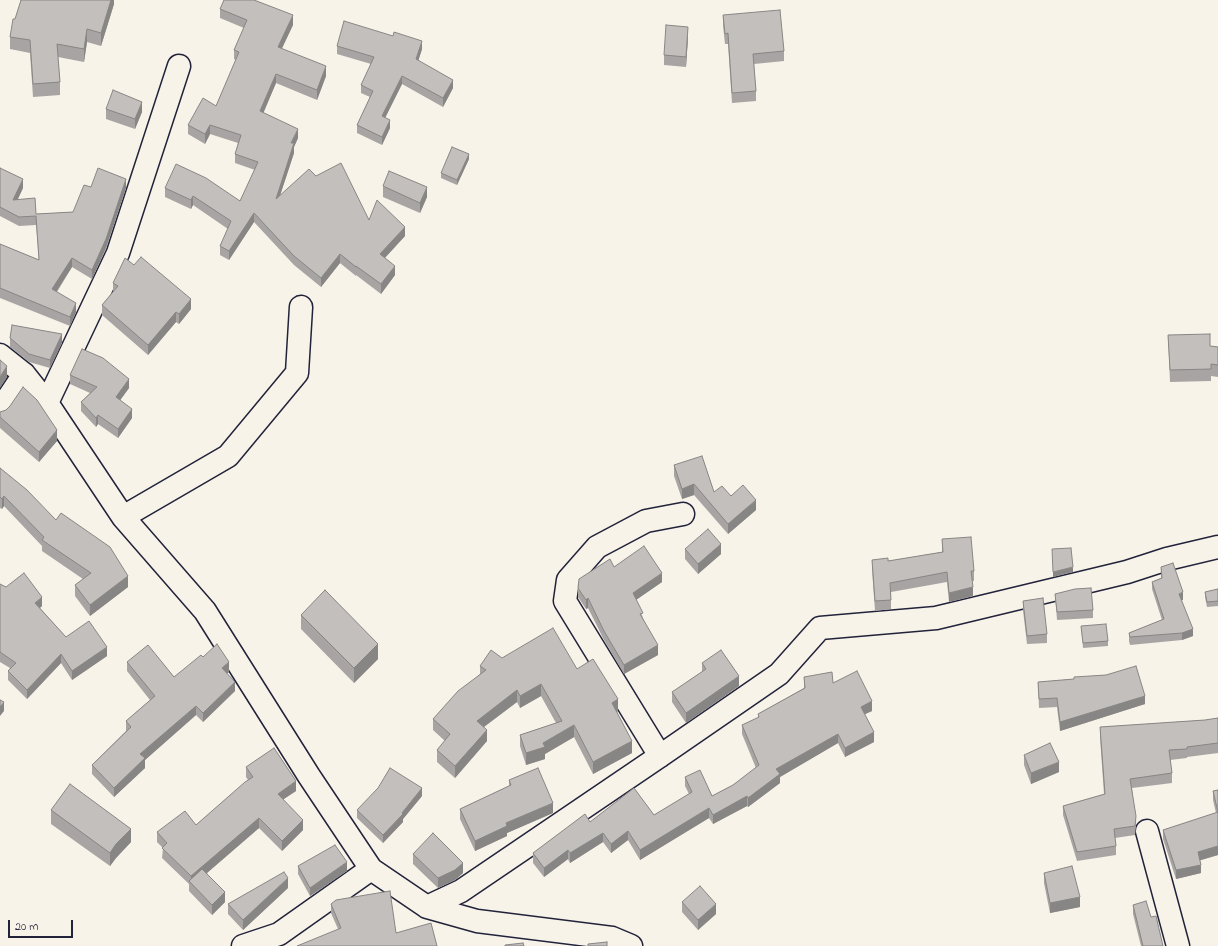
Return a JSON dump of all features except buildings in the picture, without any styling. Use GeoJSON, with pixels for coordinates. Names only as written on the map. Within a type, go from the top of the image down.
{"type":"FeatureCollection","features":[{"type":"Feature","properties":{"kind":"street"},"geometry":{"type":"LineString","coordinates":[[47,403],[118,253],[179,66]]}},
{"type":"Feature","properties":{"kind":"street"},"geometry":{"type":"LineString","coordinates":[[123,517],[228,456],[297,373],[300,307]]}},
{"type":"Feature","properties":{"kind":"street"},"geometry":{"type":"LineString","coordinates":[[0,355],[24,374],[47,403],[123,517],[205,611],[309,776],[371,869],[427,907],[477,921],[569,934],[612,938],[631,946]]}},
{"type":"Feature","properties":{"kind":"street"},"geometry":{"type":"LineString","coordinates":[[0,410],[24,374]]}},
{"type":"Feature","properties":{"kind":"street"},"geometry":{"type":"LineString","coordinates":[[660,756],[565,601],[568,580],[596,547],[646,521],[683,514]]}},
{"type":"Feature","properties":{"kind":"street"},"geometry":{"type":"LineString","coordinates":[[427,907],[461,891],[779,674],[820,628],[936,618],[1127,572],[1167,559],[1218,547]]}},
{"type":"Feature","properties":{"kind":"street"},"geometry":{"type":"LineString","coordinates":[[1147,831],[1178,946]]}},
{"type":"Feature","properties":{"kind":"street"},"geometry":{"type":"LineString","coordinates":[[243,946],[279,934],[371,869]]}}]}
